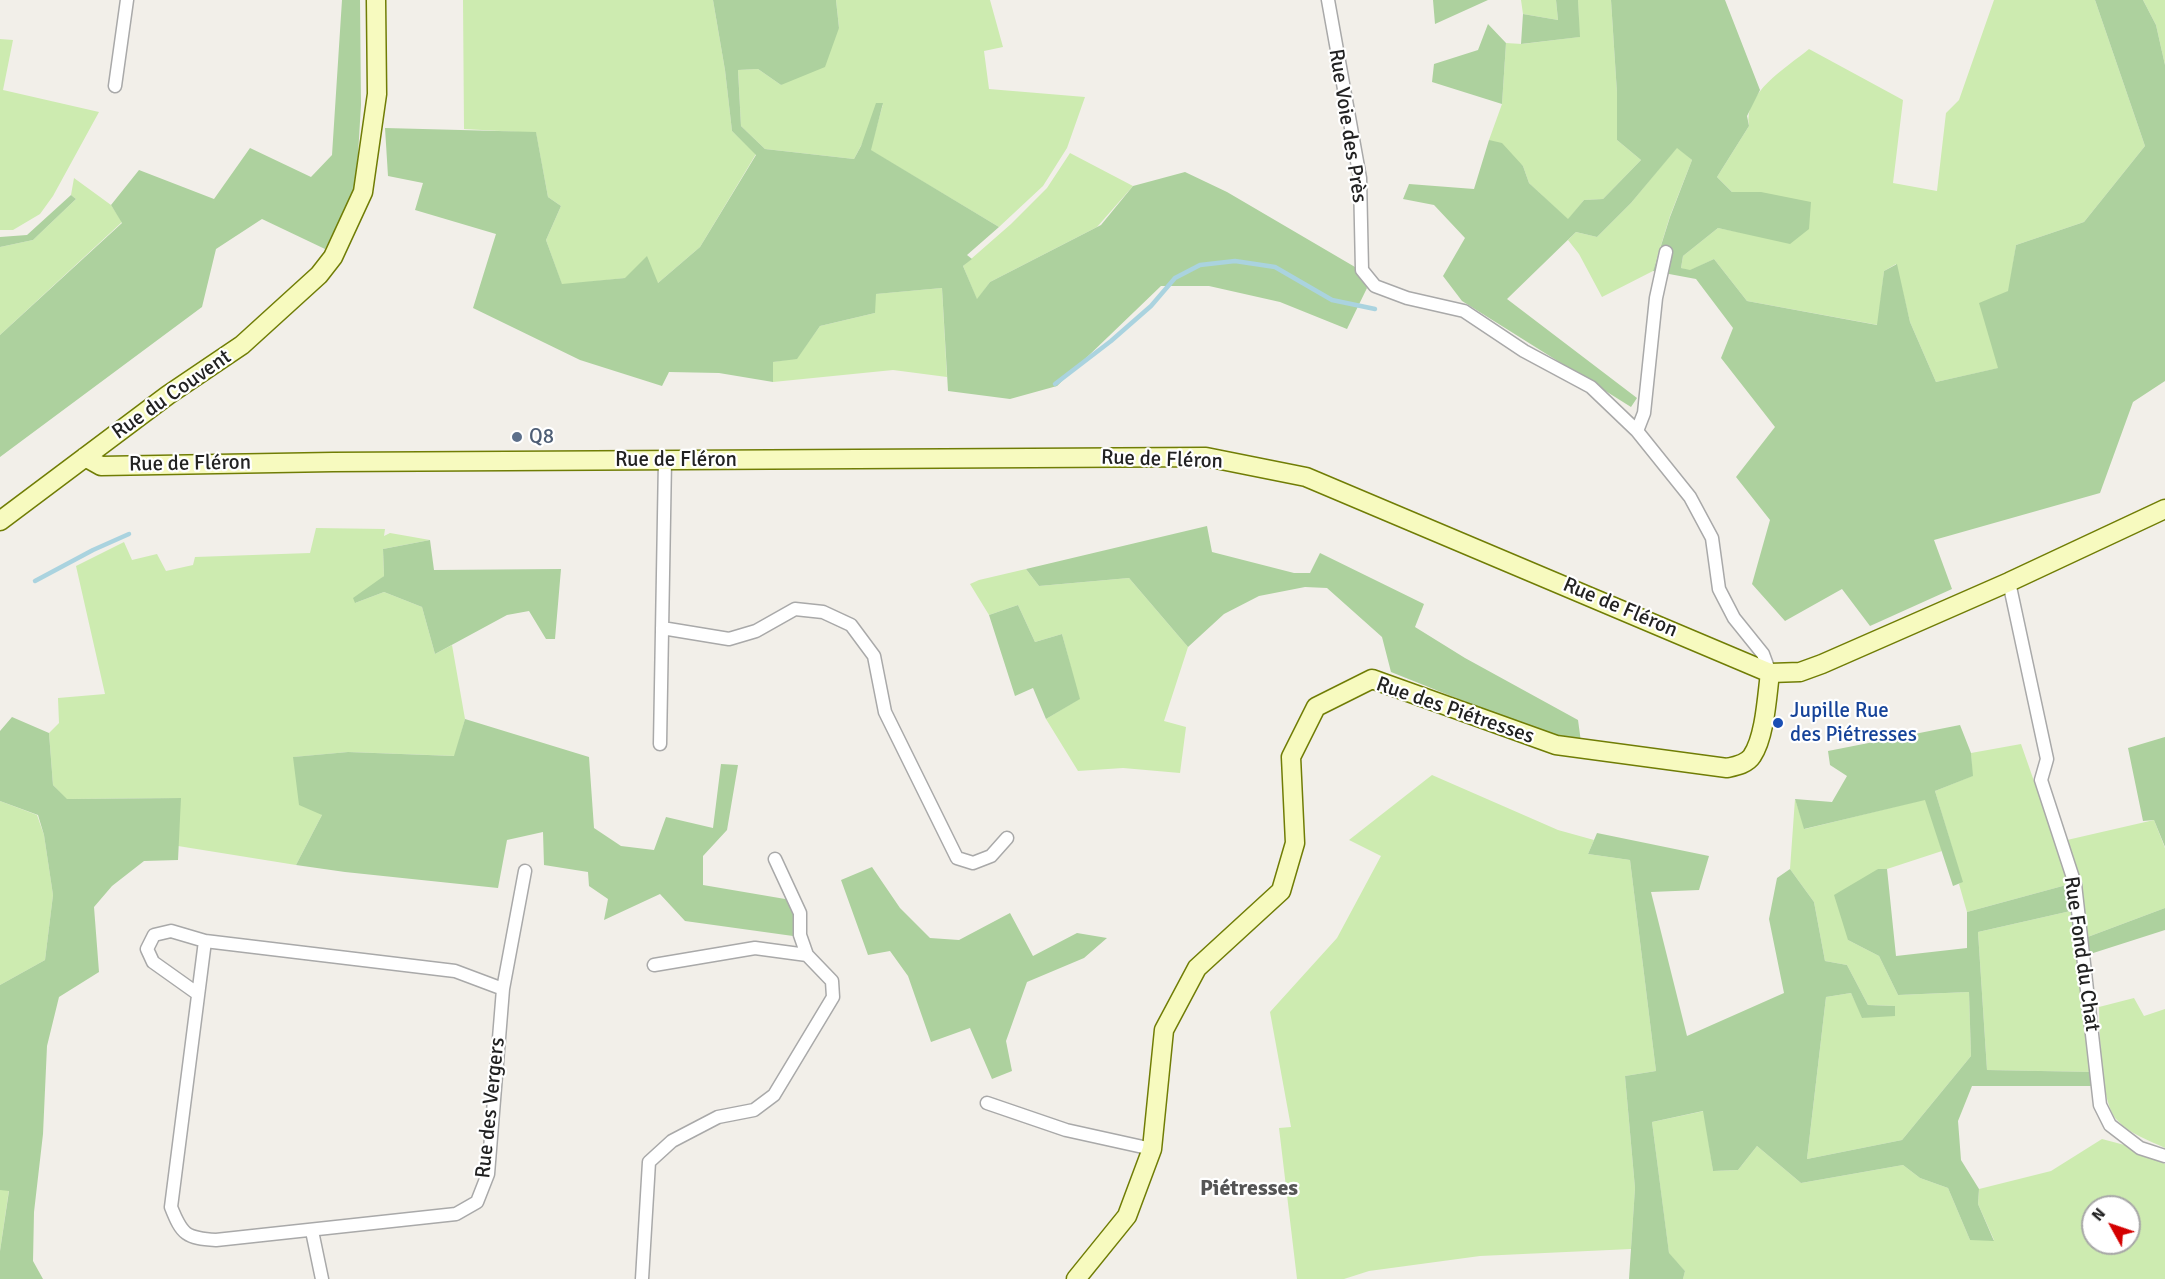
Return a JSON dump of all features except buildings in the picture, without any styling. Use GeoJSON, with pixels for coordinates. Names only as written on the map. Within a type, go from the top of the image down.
{"type":"FeatureCollection","features":[{"type":"Feature","properties":{"kind":"street"},"geometry":{"type":"LineString","coordinates":[[115,86],[127,0]]}},
{"type":"Feature","properties":{"kind":"street","name":"Rue du Couvent"},"geometry":{"type":"LineString","coordinates":[[0,521],[168,395],[242,345],[319,275],[333,257],[363,192],[377,94],[376,0]]}},
{"type":"Feature","properties":{"kind":"street","name":"Rue Voie des Près"},"geometry":{"type":"LineString","coordinates":[[1328,0],[1360,178],[1362,270],[1375,286],[1407,298],[1464,311],[1524,351],[1591,387],[1637,431],[1690,497],[1712,538],[1719,588],[1734,618],[1763,654],[1770,673]]}},
{"type":"Feature","properties":{"kind":"street"},"geometry":{"type":"LineString","coordinates":[[1637,431],[1644,413],[1656,298],[1666,252]]}},
{"type":"Feature","properties":{"kind":"street","name":"Rue de Fléron"},"geometry":{"type":"LineString","coordinates":[[85,457],[101,466],[1206,457],[1306,477],[1770,673],[1800,672],[1822,664],[2009,582],[2165,509]]}},
{"type":"Feature","properties":{"kind":"street"},"geometry":{"type":"LineString","coordinates":[[660,744],[664,460]]}},
{"type":"Feature","properties":{"kind":"street","name":"Rue Fond du Chat"},"geometry":{"type":"LineString","coordinates":[[2009,582],[2047,759],[2041,780],[2076,884],[2100,1105],[2110,1125],[2140,1148],[2165,1156]]}},
{"type":"Feature","properties":{"kind":"street"},"geometry":{"type":"LineString","coordinates":[[662,628],[729,639],[756,631],[795,609],[823,612],[851,624],[874,656],[885,712],[957,858],[973,863],[991,856],[1007,838]]}},
{"type":"Feature","properties":{"kind":"street","name":"Rue des Piétresses"},"geometry":{"type":"LineString","coordinates":[[1076,1279],[1127,1216],[1152,1149],[1164,1030],[1197,968],[1281,891],[1295,843],[1291,757],[1316,707],[1372,679],[1556,745],[1727,768],[1742,764],[1752,758],[1760,738],[1770,673]]}},
{"type":"Feature","properties":{"kind":"street"},"geometry":{"type":"LineString","coordinates":[[642,1279],[649,1162],[672,1141],[718,1117],[754,1110],[774,1095],[833,998],[832,981],[807,955],[800,934],[800,913],[775,859]]}},
{"type":"Feature","properties":{"kind":"street","name":"Rue des Vergers"},"geometry":{"type":"LineString","coordinates":[[205,941],[171,1207],[179,1227],[194,1238],[216,1240],[456,1214],[477,1202],[488,1174],[503,989],[525,871]]}},
{"type":"Feature","properties":{"kind":"street"},"geometry":{"type":"LineString","coordinates":[[198,994],[153,962],[147,949],[154,935],[171,931],[205,941],[454,971],[503,989]]}},
{"type":"Feature","properties":{"kind":"street"},"geometry":{"type":"LineString","coordinates":[[654,965],[755,948],[807,955]]}},
{"type":"Feature","properties":{"kind":"street"},"geometry":{"type":"LineString","coordinates":[[987,1103],[1066,1130],[1152,1149]]}},
{"type":"Feature","properties":{"kind":"street"},"geometry":{"type":"LineString","coordinates":[[312,1231],[322,1279]]}},
{"type":"Feature","properties":{"kind":"green space"},"geometry":{"type":"Polygon","coordinates":[[[342,0],[360,0],[361,105],[356,188],[325,249],[262,219],[216,249],[202,307],[0,457],[0,335],[122,223],[111,205],[139,170],[214,199],[250,148],[311,177],[332,155],[342,0]]]}},
{"type":"Feature","properties":{"kind":"green space"},"geometry":{"type":"Polygon","coordinates":[[[463,0],[713,0],[725,70],[732,131],[756,154],[700,247],[658,283],[625,278],[562,285],[546,240],[561,206],[548,197],[536,133],[464,129],[463,0]]]}},
{"type":"Feature","properties":{"kind":"green space"},"geometry":{"type":"Polygon","coordinates":[[[713,0],[836,0],[839,28],[825,67],[781,85],[758,69],[738,70],[741,126],[765,149],[854,159],[876,103],[883,103],[871,150],[999,227],[967,255],[972,259],[963,266],[977,299],[990,282],[1101,225],[1133,186],[1185,172],[1227,192],[1355,267],[1367,288],[1347,329],[1280,302],[1209,286],[1161,286],[1057,386],[1010,399],[948,391],[942,288],[876,294],[875,313],[820,326],[797,359],[773,362],[773,382],[719,373],[669,372],[662,386],[580,360],[473,308],[496,234],[415,210],[423,183],[388,176],[385,128],[536,132],[548,197],[561,206],[546,240],[562,284],[625,278],[647,256],[658,283],[700,247],[756,155],[732,131],[725,70],[713,0]]]}},
{"type":"Feature","properties":{"kind":"green space"},"geometry":{"type":"Polygon","coordinates":[[[836,0],[990,0],[1003,47],[984,51],[989,89],[1085,97],[1067,148],[1043,186],[999,227],[870,150],[883,104],[854,159],[765,149],[741,126],[738,70],[758,69],[781,85],[839,28],[836,0]]]}},
{"type":"Feature","properties":{"kind":"green space"},"geometry":{"type":"Polygon","coordinates":[[[1433,0],[1488,0],[1435,24],[1433,0]]]}},
{"type":"Feature","properties":{"kind":"green space"},"geometry":{"type":"Polygon","coordinates":[[[1521,0],[1556,0],[1558,20],[1523,14],[1521,0]]]}},
{"type":"Feature","properties":{"kind":"green space"},"geometry":{"type":"Polygon","coordinates":[[[1556,0],[1578,0],[1580,37],[1521,44],[1523,14],[1558,20],[1556,0]]]}},
{"type":"Feature","properties":{"kind":"green space"},"geometry":{"type":"Polygon","coordinates":[[[1578,0],[1611,0],[1617,93],[1617,140],[1641,160],[1603,199],[1584,200],[1568,220],[1529,183],[1523,166],[1489,140],[1502,104],[1506,43],[1522,44],[1579,37],[1578,0]]]}},
{"type":"Feature","properties":{"kind":"green space"},"geometry":{"type":"Polygon","coordinates":[[[1611,0],[1725,0],[1760,90],[1747,116],[1749,126],[1717,177],[1732,192],[1761,192],[1811,202],[1809,229],[1790,244],[1718,228],[1683,256],[1681,268],[1690,270],[1714,259],[1747,301],[1877,325],[1884,271],[1897,264],[1910,322],[1936,382],[1998,368],[1979,303],[2008,291],[2016,245],[2084,222],[2145,146],[2095,0],[2143,0],[2156,25],[2165,65],[2165,381],[2133,402],[2100,493],[1934,540],[1952,589],[1870,626],[1842,589],[1785,621],[1752,584],[1770,520],[1736,477],[1775,427],[1721,358],[1733,328],[1696,279],[1653,271],[1670,217],[1692,160],[1677,148],[1631,203],[1597,237],[1576,232],[1507,299],[1637,398],[1631,407],[1462,301],[1443,276],[1465,238],[1434,205],[1403,199],[1409,184],[1474,189],[1489,140],[1502,143],[1523,166],[1529,183],[1568,219],[1584,200],[1603,199],[1641,160],[1617,140],[1617,93],[1611,0]]]}},
{"type":"Feature","properties":{"kind":"green space"},"geometry":{"type":"Polygon","coordinates":[[[1994,0],[2095,0],[2145,146],[2084,222],[2016,245],[2009,291],[1980,304],[1999,368],[1936,382],[1910,322],[1896,264],[1884,271],[1878,325],[1747,301],[1714,259],[1689,271],[1681,268],[1683,256],[1718,228],[1749,234],[1761,192],[1732,192],[1717,177],[1749,126],[1749,114],[1759,92],[1778,73],[1809,49],[1903,100],[1893,183],[1937,191],[1946,113],[1959,100],[1994,0]]]}},
{"type":"Feature","properties":{"kind":"green space"},"geometry":{"type":"Polygon","coordinates":[[[2143,0],[2165,0],[2165,65],[2156,25],[2143,0]]]}},
{"type":"Feature","properties":{"kind":"green space"},"geometry":{"type":"Polygon","coordinates":[[[1488,24],[1506,43],[1502,104],[1432,82],[1434,64],[1478,50],[1488,24]]]}},
{"type":"Feature","properties":{"kind":"green space"},"geometry":{"type":"Polygon","coordinates":[[[0,39],[13,40],[3,90],[99,112],[53,196],[40,214],[13,230],[0,230],[0,39]]]}},
{"type":"Feature","properties":{"kind":"green space"},"geometry":{"type":"Polygon","coordinates":[[[1677,147],[1692,160],[1670,216],[1653,271],[1602,297],[1579,254],[1568,240],[1576,232],[1597,237],[1631,203],[1677,147]]]}},
{"type":"Feature","properties":{"kind":"green space"},"geometry":{"type":"Polygon","coordinates":[[[1070,153],[1133,186],[1097,227],[990,282],[977,300],[963,266],[1011,224],[1047,188],[1070,153]]]}},
{"type":"Feature","properties":{"kind":"green space"},"geometry":{"type":"Polygon","coordinates":[[[74,178],[111,205],[122,222],[0,335],[0,247],[33,240],[76,199],[71,195],[74,178]]]}},
{"type":"Feature","properties":{"kind":"green space"},"geometry":{"type":"Polygon","coordinates":[[[71,195],[76,199],[33,240],[0,247],[0,237],[27,235],[71,195]]]}},
{"type":"Feature","properties":{"kind":"green space"},"geometry":{"type":"Polygon","coordinates":[[[942,288],[947,377],[893,370],[773,382],[773,362],[797,358],[820,326],[875,313],[875,294],[942,288]]]}},
{"type":"Feature","properties":{"kind":"green space"},"geometry":{"type":"Polygon","coordinates":[[[1207,526],[1212,552],[1294,573],[1310,573],[1320,553],[1424,604],[1415,627],[1465,658],[1578,720],[1581,742],[1531,728],[1391,672],[1382,637],[1327,588],[1305,587],[1259,596],[1224,614],[1188,647],[1129,578],[1039,586],[1026,569],[1207,526]]]}},
{"type":"Feature","properties":{"kind":"green space"},"geometry":{"type":"Polygon","coordinates":[[[316,528],[385,529],[384,536],[390,533],[430,540],[383,549],[384,576],[355,603],[384,592],[422,607],[435,654],[452,645],[465,719],[455,756],[348,752],[294,757],[322,815],[296,865],[178,846],[180,798],[66,799],[53,785],[49,733],[59,723],[58,698],[105,694],[76,566],[124,542],[132,560],[157,554],[166,571],[193,565],[195,557],[310,553],[316,528]]]}},
{"type":"Feature","properties":{"kind":"green space"},"geometry":{"type":"Polygon","coordinates":[[[430,540],[434,570],[561,569],[555,639],[546,639],[529,611],[507,615],[435,654],[422,607],[384,592],[355,603],[353,598],[384,576],[383,549],[430,540]]]}},
{"type":"Feature","properties":{"kind":"green space"},"geometry":{"type":"Polygon","coordinates":[[[1026,569],[1039,586],[1129,578],[1188,647],[1164,721],[1186,727],[1180,773],[1123,768],[1078,771],[1046,719],[1079,699],[1062,634],[1035,642],[1018,605],[989,615],[970,584],[1026,569]]]}},
{"type":"Feature","properties":{"kind":"green space"},"geometry":{"type":"Polygon","coordinates":[[[1018,605],[1035,642],[1062,634],[1080,699],[1046,719],[1033,688],[1015,696],[989,615],[1018,605]]]}},
{"type":"Feature","properties":{"kind":"green space"},"geometry":{"type":"Polygon","coordinates":[[[12,717],[49,733],[53,785],[67,799],[181,798],[178,860],[144,861],[112,886],[94,907],[99,972],[59,997],[47,1046],[43,1134],[34,1212],[33,1261],[43,1279],[0,1279],[0,1251],[9,1191],[0,1190],[0,985],[45,960],[53,895],[44,835],[38,815],[0,801],[0,731],[12,717]]]}},
{"type":"Feature","properties":{"kind":"green space"},"geometry":{"type":"Polygon","coordinates":[[[465,719],[589,757],[594,828],[621,846],[654,850],[666,817],[713,828],[721,764],[738,765],[727,830],[703,856],[703,885],[791,900],[799,910],[793,936],[685,921],[660,894],[604,920],[608,899],[589,886],[588,872],[544,865],[543,832],[507,840],[498,888],[296,865],[322,815],[299,805],[293,757],[348,752],[454,756],[465,719]]]}},
{"type":"Feature","properties":{"kind":"green space"},"geometry":{"type":"Polygon","coordinates":[[[1960,725],[1971,753],[1973,776],[1935,791],[1963,882],[1953,886],[1925,800],[1804,829],[1795,799],[1832,802],[1847,776],[1830,765],[1828,751],[1960,725]]]}},
{"type":"Feature","properties":{"kind":"green space"},"geometry":{"type":"Polygon","coordinates":[[[2165,737],[2165,847],[2154,820],[2143,821],[2128,748],[2165,737]]]}},
{"type":"Feature","properties":{"kind":"green space"},"geometry":{"type":"Polygon","coordinates":[[[2021,744],[2070,884],[1967,912],[1959,884],[1962,881],[1935,791],[1972,776],[1971,753],[2021,744]]]}},
{"type":"Feature","properties":{"kind":"green space"},"geometry":{"type":"Polygon","coordinates":[[[1432,775],[1558,830],[1594,840],[1588,854],[1630,860],[1656,1071],[1625,1076],[1635,1188],[1631,1249],[1480,1256],[1369,1271],[1344,1279],[1297,1279],[1279,1128],[1291,1127],[1270,1012],[1337,938],[1381,856],[1349,840],[1432,775]]]}},
{"type":"Feature","properties":{"kind":"green space"},"geometry":{"type":"Polygon","coordinates":[[[1795,799],[1805,829],[1926,799],[1942,851],[1887,869],[1878,869],[1848,940],[1879,956],[1898,995],[1969,992],[1971,1056],[1902,1140],[1807,1159],[1826,997],[1851,993],[1863,1018],[1895,1006],[1868,1005],[1847,965],[1825,961],[1814,902],[1790,869],[1795,799]]]}},
{"type":"Feature","properties":{"kind":"green space"},"geometry":{"type":"Polygon","coordinates":[[[0,801],[37,815],[44,835],[53,895],[45,960],[0,985],[0,801]]]}},
{"type":"Feature","properties":{"kind":"green space"},"geometry":{"type":"Polygon","coordinates":[[[2154,820],[2165,848],[2165,908],[2085,938],[2080,881],[2067,840],[2154,820]]]}},
{"type":"Feature","properties":{"kind":"green space"},"geometry":{"type":"Polygon","coordinates":[[[1597,833],[1709,856],[1699,890],[1651,892],[1687,1036],[1784,993],[1769,919],[1777,878],[1790,869],[1814,902],[1825,961],[1847,965],[1868,1005],[1895,1006],[1895,1016],[1862,1018],[1851,993],[1826,997],[1807,1159],[1902,1140],[1971,1056],[1969,992],[1898,995],[1879,956],[1848,940],[1834,895],[1878,869],[1887,869],[1896,956],[1967,948],[1967,912],[2070,884],[2075,910],[1978,932],[1987,1070],[2094,1072],[2095,1086],[1972,1086],[1958,1121],[1961,1160],[1979,1189],[1978,1204],[1994,1241],[1970,1240],[1948,1188],[1920,1178],[1903,1165],[1801,1183],[1757,1146],[1738,1170],[1713,1171],[1703,1111],[1652,1122],[1669,1253],[1685,1271],[1683,1279],[1629,1279],[1635,1188],[1625,1076],[1656,1071],[1630,860],[1588,854],[1597,833]]]}},
{"type":"Feature","properties":{"kind":"green space"},"geometry":{"type":"Polygon","coordinates":[[[872,867],[900,908],[930,938],[959,940],[1010,913],[1033,956],[1077,933],[1107,938],[1084,958],[1027,982],[1006,1041],[1012,1071],[992,1079],[970,1028],[931,1042],[908,976],[890,951],[868,955],[841,880],[872,867]]]}},
{"type":"Feature","properties":{"kind":"green space"},"geometry":{"type":"Polygon","coordinates":[[[2165,908],[2165,930],[2087,955],[2085,938],[2165,908]]]}},
{"type":"Feature","properties":{"kind":"green space"},"geometry":{"type":"Polygon","coordinates":[[[2075,910],[2094,1072],[1987,1070],[1978,932],[2075,910]]]}},
{"type":"Feature","properties":{"kind":"green space"},"geometry":{"type":"Polygon","coordinates":[[[2134,998],[2144,1016],[2165,1009],[2165,1148],[2122,1125],[2111,1111],[2107,1098],[2102,1066],[2099,1007],[2134,998]]]}},
{"type":"Feature","properties":{"kind":"green space"},"geometry":{"type":"Polygon","coordinates":[[[1704,1111],[1713,1171],[1738,1170],[1757,1146],[1801,1183],[1903,1165],[1920,1178],[1948,1188],[1970,1240],[1994,1240],[1978,1204],[1979,1189],[2051,1171],[2102,1139],[2132,1147],[2165,1164],[2165,1279],[1683,1279],[1685,1271],[1669,1254],[1652,1122],[1704,1111]]]}},
{"type":"Feature","properties":{"kind":"green space"},"geometry":{"type":"Polygon","coordinates":[[[0,1190],[9,1190],[0,1251],[0,1190]]]}},
{"type":"Feature","properties":{"kind":"waterway"},"geometry":{"type":"LineString","coordinates":[[1055,384],[1111,341],[1151,306],[1175,278],[1200,265],[1235,261],[1275,267],[1332,300],[1375,309]]}},
{"type":"Feature","properties":{"kind":"waterway"},"geometry":{"type":"LineString","coordinates":[[35,581],[129,534]]}},
{"type":"Feature","properties":{"kind":"place","name":"Q8"},"geometry":{"type":"Point","coordinates":[517,437]}},
{"type":"Feature","properties":{"kind":"place","name":"Jupille Rue des Piétresses"},"geometry":{"type":"Point","coordinates":[1778,723]}},
{"type":"Feature","properties":{"kind":"district","name":"Piétresses"},"geometry":{"type":"Point","coordinates":[1249,1189]}}]}
